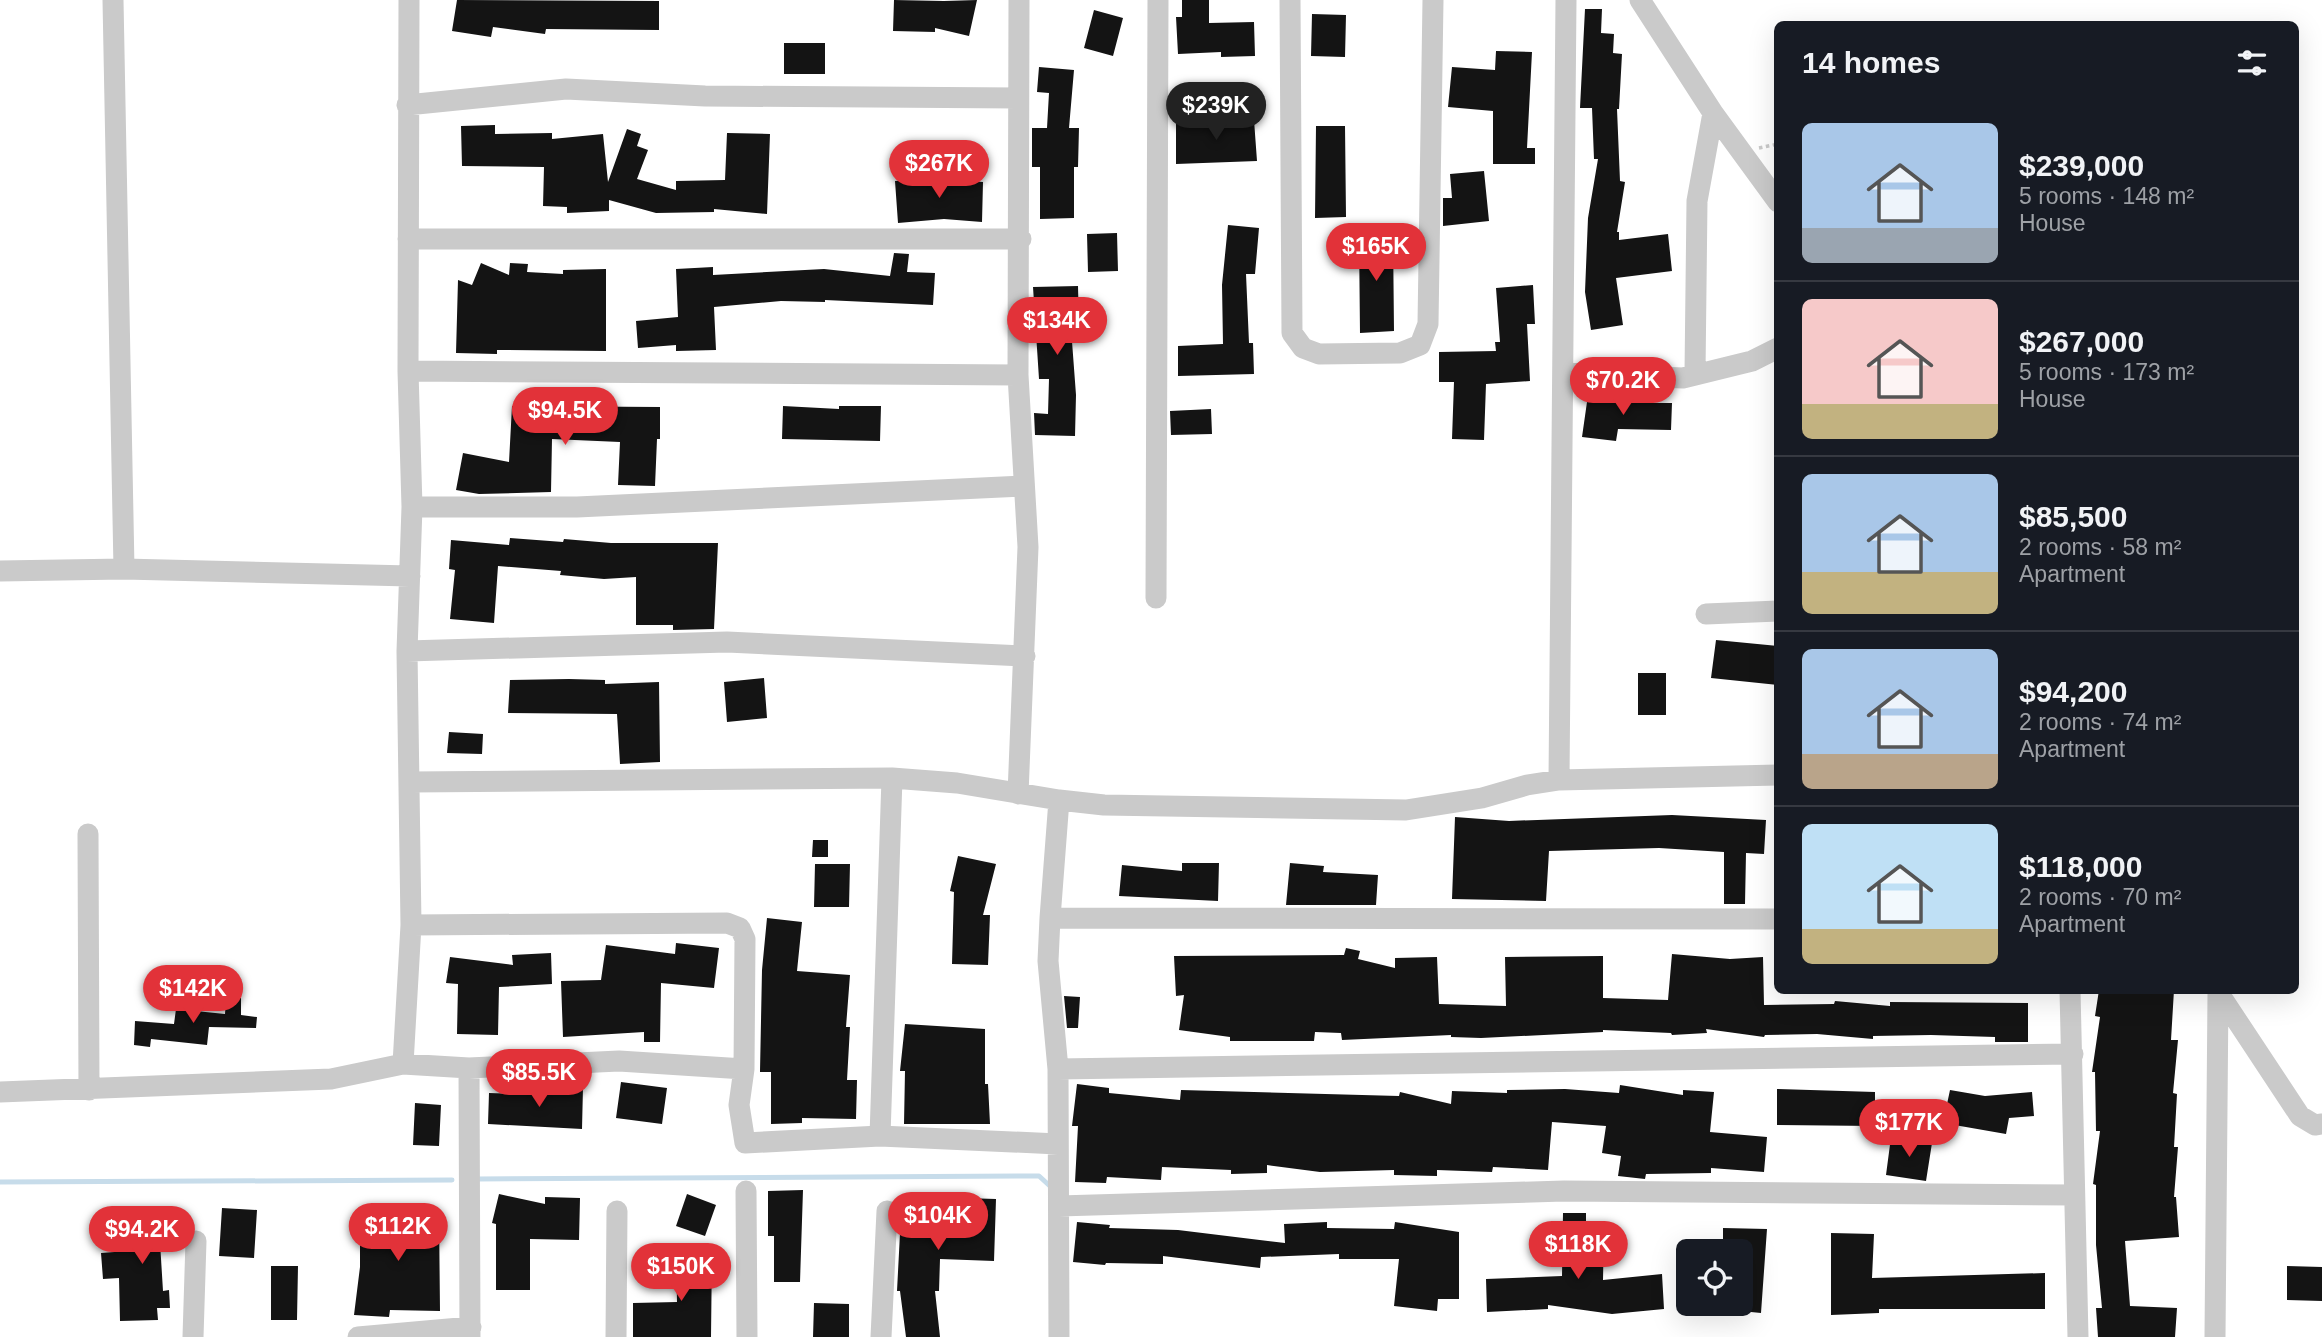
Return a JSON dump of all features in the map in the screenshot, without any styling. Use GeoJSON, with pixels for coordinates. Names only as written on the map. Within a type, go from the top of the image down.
{"type":"FeatureCollection","features":[{"type":"Feature","properties":{"kind":"street"},"geometry":{"type":"LineString","coordinates":[[113,0],[124,569]]}},
{"type":"Feature","properties":{"kind":"street"},"geometry":{"type":"LineString","coordinates":[[403,1064],[411,925],[407,651],[412,507],[408,371],[408,0]]}},
{"type":"Feature","properties":{"kind":"street"},"geometry":{"type":"LineString","coordinates":[[1018,794],[1028,547],[1018,375],[1021,239],[1019,0]]}},
{"type":"Feature","properties":{"kind":"street"},"geometry":{"type":"LineString","coordinates":[[1156,598],[1158,0]]}},
{"type":"Feature","properties":{"kind":"street"},"geometry":{"type":"LineString","coordinates":[[1290,0],[1292,333],[1303,348],[1319,354],[1400,353],[1420,345],[1428,324],[1433,0]]}},
{"type":"Feature","properties":{"kind":"street"},"geometry":{"type":"LineString","coordinates":[[1559,780],[1565,373],[1566,0]]}},
{"type":"Feature","properties":{"kind":"street"},"geometry":{"type":"LineString","coordinates":[[1640,0],[1713,113],[1774,197]]}},
{"type":"Feature","properties":{"kind":"street"},"geometry":{"type":"LineString","coordinates":[[407,105],[566,89],[705,96],[1018,98]]}},
{"type":"Feature","properties":{"kind":"street"},"geometry":{"type":"LineString","coordinates":[[1695,373],[1697,201],[1713,113]]}},
{"type":"Feature","properties":{"kind":"street"},"geometry":{"type":"LineString","coordinates":[[408,239],[1021,239]]}},
{"type":"Feature","properties":{"kind":"street"},"geometry":{"type":"LineString","coordinates":[[1565,373],[1683,378],[1752,361],[1774,350]]}},
{"type":"Feature","properties":{"kind":"street"},"geometry":{"type":"LineString","coordinates":[[408,371],[1018,375]]}},
{"type":"Feature","properties":{"kind":"street"},"geometry":{"type":"LineString","coordinates":[[412,507],[577,507],[1024,486]]}},
{"type":"Feature","properties":{"kind":"street"},"geometry":{"type":"LineString","coordinates":[[0,571],[124,569],[410,576]]}},
{"type":"Feature","properties":{"kind":"street"},"geometry":{"type":"LineString","coordinates":[[1706,614],[1774,611]]}},
{"type":"Feature","properties":{"kind":"street"},"geometry":{"type":"LineString","coordinates":[[407,651],[727,642],[1025,656]]}},
{"type":"Feature","properties":{"kind":"street"},"geometry":{"type":"LineString","coordinates":[[410,782],[892,778],[957,783],[1104,805],[1406,810],[1482,798],[1527,785],[1559,780],[1774,775]]}},
{"type":"Feature","properties":{"kind":"street"},"geometry":{"type":"LineString","coordinates":[[880,1136],[892,778]]}},
{"type":"Feature","properties":{"kind":"street"},"geometry":{"type":"LineString","coordinates":[[1059,800],[1048,961],[1058,1069],[1059,1337]]}},
{"type":"Feature","properties":{"kind":"street"},"geometry":{"type":"LineString","coordinates":[[88,834],[89,1090]]}},
{"type":"Feature","properties":{"kind":"street"},"geometry":{"type":"LineString","coordinates":[[1049,918],[1774,919]]}},
{"type":"Feature","properties":{"kind":"street"},"geometry":{"type":"LineString","coordinates":[[411,925],[727,923],[740,929],[745,939],[744,1069],[739,1105],[745,1143],[880,1136],[1058,1144]]}},
{"type":"Feature","properties":{"kind":"street"},"geometry":{"type":"LineString","coordinates":[[2070,994],[2078,1337]]}},
{"type":"Feature","properties":{"kind":"street"},"geometry":{"type":"LineString","coordinates":[[2215,1337],[2217,994]]}},
{"type":"Feature","properties":{"kind":"street"},"geometry":{"type":"LineString","coordinates":[[2218,994],[2300,1116],[2315,1125],[2322,1124]]}},
{"type":"Feature","properties":{"kind":"street"},"geometry":{"type":"LineString","coordinates":[[1058,1069],[2073,1054]]}},
{"type":"Feature","properties":{"kind":"street"},"geometry":{"type":"LineString","coordinates":[[0,1092],[331,1079],[403,1064],[469,1068],[619,1061],[744,1069]]}},
{"type":"Feature","properties":{"kind":"street"},"geometry":{"type":"LineString","coordinates":[[358,1337],[471,1332],[469,1068]]}},
{"type":"Feature","properties":{"kind":"street"},"geometry":{"type":"LineString","coordinates":[[746,1191],[747,1337]]}},
{"type":"Feature","properties":{"kind":"street"},"geometry":{"type":"LineString","coordinates":[[1059,1206],[1564,1191],[2074,1195]]}},
{"type":"Feature","properties":{"kind":"street"},"geometry":{"type":"LineString","coordinates":[[615,1337],[617,1211]]}},
{"type":"Feature","properties":{"kind":"street"},"geometry":{"type":"LineString","coordinates":[[881,1337],[887,1211]]}},
{"type":"Feature","properties":{"kind":"street"},"geometry":{"type":"LineString","coordinates":[[194,1337],[196,1241]]}},
{"type":"Feature","properties":{"kind":"building"},"geometry":{"type":"Polygon","coordinates":[[[457,0],[659,1],[659,30],[546,29],[545,34],[493,27],[491,37],[452,31],[457,0]]]}},
{"type":"Feature","properties":{"kind":"building"},"geometry":{"type":"Polygon","coordinates":[[[894,0],[977,0],[969,36],[935,28],[935,32],[893,31],[894,0]]]}},
{"type":"Feature","properties":{"kind":"building"},"geometry":{"type":"Polygon","coordinates":[[[1182,0],[1209,0],[1209,23],[1254,22],[1255,56],[1221,57],[1221,52],[1178,54],[1176,17],[1182,17],[1182,0]]]}},
{"type":"Feature","properties":{"kind":"building"},"geometry":{"type":"Polygon","coordinates":[[[1585,9],[1602,9],[1601,33],[1614,34],[1613,53],[1622,54],[1617,109],[1620,181],[1625,182],[1617,232],[1619,240],[1668,234],[1672,271],[1616,278],[1623,325],[1591,330],[1585,292],[1588,218],[1598,159],[1594,159],[1592,108],[1580,108],[1585,9]]]}},
{"type":"Feature","properties":{"kind":"building"},"geometry":{"type":"Polygon","coordinates":[[[1094,10],[1123,18],[1113,56],[1084,48],[1094,10]]]}},
{"type":"Feature","properties":{"kind":"building"},"geometry":{"type":"Polygon","coordinates":[[[1312,14],[1346,15],[1345,57],[1311,56],[1312,14]]]}},
{"type":"Feature","properties":{"kind":"building"},"geometry":{"type":"Polygon","coordinates":[[[784,43],[825,43],[825,74],[784,74],[784,43]]]}},
{"type":"Feature","properties":{"kind":"building"},"geometry":{"type":"Polygon","coordinates":[[[1496,51],[1532,52],[1527,148],[1535,148],[1535,164],[1493,164],[1493,111],[1448,107],[1452,67],[1495,70],[1496,51]]]}},
{"type":"Feature","properties":{"kind":"building"},"geometry":{"type":"Polygon","coordinates":[[[1039,67],[1074,70],[1069,128],[1079,128],[1078,167],[1074,167],[1074,218],[1040,219],[1040,167],[1032,167],[1032,128],[1047,128],[1049,93],[1037,92],[1039,67]]]}},
{"type":"Feature","properties":{"kind":"building"},"geometry":{"type":"Polygon","coordinates":[[[1254,120],[1257,161],[1176,164],[1176,124],[1254,120]]]}},
{"type":"Feature","properties":{"kind":"building"},"geometry":{"type":"Polygon","coordinates":[[[495,125],[495,134],[552,133],[552,139],[603,134],[608,182],[627,129],[641,134],[637,146],[648,150],[637,179],[676,190],[676,181],[725,180],[727,133],[770,134],[767,214],[714,209],[714,212],[656,213],[609,200],[609,211],[567,213],[567,207],[543,206],[544,167],[462,166],[461,126],[495,125]]]}},
{"type":"Feature","properties":{"kind":"building"},"geometry":{"type":"Polygon","coordinates":[[[1316,126],[1345,126],[1346,217],[1315,218],[1316,126]]]}},
{"type":"Feature","properties":{"kind":"building"},"geometry":{"type":"Polygon","coordinates":[[[1484,171],[1489,221],[1443,226],[1443,198],[1452,198],[1450,174],[1484,171]]]}},
{"type":"Feature","properties":{"kind":"building"},"geometry":{"type":"Polygon","coordinates":[[[930,178],[983,182],[982,222],[944,219],[898,223],[895,181],[930,178]]]}},
{"type":"Feature","properties":{"kind":"building"},"geometry":{"type":"Polygon","coordinates":[[[1228,225],[1259,228],[1255,274],[1246,274],[1249,343],[1253,343],[1254,374],[1178,376],[1178,346],[1223,344],[1222,285],[1228,225]]]}},
{"type":"Feature","properties":{"kind":"building"},"geometry":{"type":"Polygon","coordinates":[[[1117,233],[1118,271],[1088,272],[1087,234],[1117,233]]]}},
{"type":"Feature","properties":{"kind":"building"},"geometry":{"type":"Polygon","coordinates":[[[1393,233],[1394,331],[1360,333],[1359,235],[1393,233]]]}},
{"type":"Feature","properties":{"kind":"building"},"geometry":{"type":"Polygon","coordinates":[[[894,253],[909,254],[907,272],[935,273],[933,305],[825,300],[714,307],[716,350],[676,351],[676,345],[638,348],[636,321],[678,317],[676,269],[713,267],[713,275],[824,269],[890,276],[894,253]]]}},
{"type":"Feature","properties":{"kind":"building"},"geometry":{"type":"Polygon","coordinates":[[[481,263],[509,275],[510,263],[528,264],[527,272],[563,274],[563,270],[606,269],[606,351],[497,350],[497,354],[456,353],[458,280],[472,285],[481,263]]]}},
{"type":"Feature","properties":{"kind":"building"},"geometry":{"type":"Polygon","coordinates":[[[1533,285],[1535,324],[1527,324],[1530,381],[1486,384],[1484,440],[1452,439],[1454,382],[1439,382],[1439,352],[1496,351],[1495,342],[1500,342],[1496,288],[1533,285]]]}},
{"type":"Feature","properties":{"kind":"building"},"geometry":{"type":"Polygon","coordinates":[[[1078,286],[1079,328],[1071,328],[1076,395],[1075,436],[1035,435],[1034,413],[1048,414],[1049,379],[1039,379],[1033,287],[1078,286]]]}},
{"type":"Feature","properties":{"kind":"building"},"geometry":{"type":"Polygon","coordinates":[[[1588,395],[1622,400],[1621,403],[1672,403],[1671,430],[1618,429],[1616,441],[1582,437],[1588,395]]]}},
{"type":"Feature","properties":{"kind":"building"},"geometry":{"type":"Polygon","coordinates":[[[512,406],[660,407],[655,486],[618,485],[620,442],[552,439],[551,492],[479,494],[456,490],[463,453],[509,462],[512,406]]]}},
{"type":"Feature","properties":{"kind":"building"},"geometry":{"type":"Polygon","coordinates":[[[783,406],[839,409],[839,406],[881,406],[880,441],[782,439],[783,406]]]}},
{"type":"Feature","properties":{"kind":"building"},"geometry":{"type":"Polygon","coordinates":[[[1211,409],[1212,434],[1171,435],[1170,411],[1211,409]]]}},
{"type":"Feature","properties":{"kind":"building"},"geometry":{"type":"Polygon","coordinates":[[[510,538],[563,542],[564,539],[611,543],[718,543],[714,629],[673,630],[673,625],[636,625],[636,577],[604,579],[560,575],[561,571],[498,566],[494,623],[450,619],[455,570],[449,569],[451,540],[509,545],[510,538]]]}},
{"type":"Feature","properties":{"kind":"building"},"geometry":{"type":"Polygon","coordinates":[[[1716,640],[1774,646],[1774,685],[1711,678],[1716,640]]]}},
{"type":"Feature","properties":{"kind":"building"},"geometry":{"type":"Polygon","coordinates":[[[1638,673],[1666,673],[1666,715],[1638,715],[1638,673]]]}},
{"type":"Feature","properties":{"kind":"building"},"geometry":{"type":"Polygon","coordinates":[[[764,678],[767,718],[727,722],[724,682],[764,678]]]}},
{"type":"Feature","properties":{"kind":"building"},"geometry":{"type":"Polygon","coordinates":[[[510,680],[605,680],[605,684],[659,682],[660,762],[620,764],[617,714],[508,713],[510,680]]]}},
{"type":"Feature","properties":{"kind":"building"},"geometry":{"type":"Polygon","coordinates":[[[449,732],[483,734],[482,754],[447,753],[449,732]]]}},
{"type":"Feature","properties":{"kind":"building"},"geometry":{"type":"Polygon","coordinates":[[[1672,815],[1766,820],[1764,854],[1746,853],[1745,904],[1724,904],[1724,852],[1659,848],[1549,851],[1546,901],[1452,899],[1455,817],[1509,821],[1672,815]]]}},
{"type":"Feature","properties":{"kind":"building"},"geometry":{"type":"Polygon","coordinates":[[[813,840],[828,840],[828,857],[812,857],[813,840]]]}},
{"type":"Feature","properties":{"kind":"building"},"geometry":{"type":"Polygon","coordinates":[[[958,856],[996,864],[983,915],[990,915],[988,965],[952,964],[954,892],[950,891],[958,856]]]}},
{"type":"Feature","properties":{"kind":"building"},"geometry":{"type":"Polygon","coordinates":[[[1182,863],[1219,863],[1218,901],[1119,896],[1122,865],[1182,871],[1182,863]]]}},
{"type":"Feature","properties":{"kind":"building"},"geometry":{"type":"Polygon","coordinates":[[[1290,863],[1324,866],[1323,872],[1378,875],[1376,905],[1286,905],[1290,863]]]}},
{"type":"Feature","properties":{"kind":"building"},"geometry":{"type":"Polygon","coordinates":[[[815,864],[850,864],[849,907],[814,907],[815,864]]]}},
{"type":"Feature","properties":{"kind":"building"},"geometry":{"type":"Polygon","coordinates":[[[767,918],[802,922],[797,971],[850,975],[846,1027],[850,1027],[847,1080],[857,1080],[856,1119],[802,1118],[802,1123],[771,1124],[771,1072],[760,1072],[762,970],[767,918]]]}},
{"type":"Feature","properties":{"kind":"building"},"geometry":{"type":"Polygon","coordinates":[[[676,943],[719,948],[714,988],[661,983],[660,1042],[644,1042],[644,1032],[563,1037],[561,981],[601,980],[606,945],[675,954],[676,943]]]}},
{"type":"Feature","properties":{"kind":"building"},"geometry":{"type":"Polygon","coordinates":[[[1346,948],[1360,951],[1358,959],[1395,968],[1395,958],[1437,957],[1439,1004],[1506,1006],[1505,957],[1603,956],[1603,998],[1668,1000],[1672,954],[1730,959],[1763,957],[1764,1005],[1834,1004],[1835,1001],[1890,1006],[1890,1002],[2028,1003],[2028,1042],[1995,1042],[1995,1037],[1931,1035],[1873,1036],[1873,1039],[1817,1034],[1764,1037],[1706,1029],[1707,1033],[1672,1035],[1603,1030],[1481,1038],[1451,1035],[1342,1040],[1341,1033],[1315,1032],[1314,1041],[1230,1041],[1230,1037],[1179,1030],[1184,995],[1176,996],[1174,956],[1344,955],[1346,948]]]}},
{"type":"Feature","properties":{"kind":"building"},"geometry":{"type":"Polygon","coordinates":[[[551,953],[552,984],[499,987],[498,1035],[457,1034],[458,984],[446,983],[450,957],[513,965],[512,955],[551,953]]]}},
{"type":"Feature","properties":{"kind":"building"},"geometry":{"type":"Polygon","coordinates":[[[2098,994],[2174,994],[2171,1040],[2178,1040],[2173,1093],[2177,1094],[2174,1147],[2178,1147],[2174,1197],[2179,1237],[2125,1241],[2130,1306],[2177,1308],[2175,1337],[2098,1337],[2096,1308],[2102,1308],[2096,1245],[2096,1185],[2093,1184],[2100,1131],[2096,1131],[2095,1072],[2092,1072],[2100,1017],[2095,1016],[2098,994]]]}},
{"type":"Feature","properties":{"kind":"building"},"geometry":{"type":"Polygon","coordinates":[[[1064,996],[1080,997],[1078,1028],[1067,1028],[1064,996]]]}},
{"type":"Feature","properties":{"kind":"building"},"geometry":{"type":"Polygon","coordinates":[[[226,998],[241,998],[241,1015],[257,1017],[256,1028],[209,1027],[207,1045],[151,1039],[150,1047],[134,1045],[135,1021],[174,1024],[176,1009],[225,1014],[226,998]]]}},
{"type":"Feature","properties":{"kind":"building"},"geometry":{"type":"Polygon","coordinates":[[[905,1024],[985,1029],[985,1084],[988,1084],[990,1124],[904,1124],[905,1071],[900,1071],[905,1024]]]}},
{"type":"Feature","properties":{"kind":"building"},"geometry":{"type":"Polygon","coordinates":[[[621,1082],[667,1088],[662,1124],[616,1118],[621,1082]]]}},
{"type":"Feature","properties":{"kind":"building"},"geometry":{"type":"Polygon","coordinates":[[[1077,1084],[1109,1088],[1109,1093],[1180,1100],[1181,1090],[1399,1096],[1400,1092],[1451,1104],[1452,1091],[1507,1093],[1507,1090],[1565,1089],[1619,1093],[1620,1085],[1683,1095],[1683,1090],[1714,1092],[1710,1132],[1767,1137],[1764,1172],[1711,1168],[1711,1173],[1646,1174],[1645,1179],[1618,1176],[1621,1156],[1602,1153],[1606,1126],[1552,1122],[1548,1170],[1493,1167],[1492,1172],[1437,1170],[1437,1176],[1394,1175],[1394,1170],[1320,1172],[1267,1165],[1267,1173],[1231,1174],[1231,1170],[1162,1167],[1161,1180],[1107,1177],[1106,1183],[1075,1182],[1078,1126],[1072,1126],[1077,1084]]]}},
{"type":"Feature","properties":{"kind":"building"},"geometry":{"type":"Polygon","coordinates":[[[547,1086],[583,1087],[582,1129],[488,1124],[489,1093],[547,1095],[547,1086]]]}},
{"type":"Feature","properties":{"kind":"building"},"geometry":{"type":"Polygon","coordinates":[[[1777,1089],[1875,1092],[1875,1126],[1777,1125],[1777,1089]]]}},
{"type":"Feature","properties":{"kind":"building"},"geometry":{"type":"Polygon","coordinates":[[[1950,1090],[1985,1096],[2032,1092],[2034,1116],[2009,1118],[2006,1134],[1943,1123],[1950,1090]]]}},
{"type":"Feature","properties":{"kind":"building"},"geometry":{"type":"Polygon","coordinates":[[[415,1103],[441,1105],[439,1146],[413,1145],[415,1103]]]}},
{"type":"Feature","properties":{"kind":"building"},"geometry":{"type":"Polygon","coordinates":[[[1891,1137],[1932,1143],[1926,1181],[1886,1175],[1891,1137]]]}},
{"type":"Feature","properties":{"kind":"building"},"geometry":{"type":"Polygon","coordinates":[[[803,1190],[800,1282],[774,1282],[774,1236],[768,1236],[768,1191],[803,1190]]]}},
{"type":"Feature","properties":{"kind":"building"},"geometry":{"type":"Polygon","coordinates":[[[499,1194],[545,1204],[545,1197],[580,1198],[579,1240],[530,1239],[530,1290],[496,1290],[496,1224],[492,1223],[499,1194]]]}},
{"type":"Feature","properties":{"kind":"building"},"geometry":{"type":"Polygon","coordinates":[[[687,1194],[716,1205],[705,1236],[676,1226],[687,1194]]]}},
{"type":"Feature","properties":{"kind":"building"},"geometry":{"type":"Polygon","coordinates":[[[902,1195],[962,1204],[963,1198],[996,1199],[994,1261],[940,1259],[939,1291],[935,1291],[940,1337],[906,1337],[900,1291],[897,1291],[902,1195]]]}},
{"type":"Feature","properties":{"kind":"building"},"geometry":{"type":"Polygon","coordinates":[[[131,1208],[174,1211],[172,1243],[160,1242],[163,1291],[169,1290],[170,1308],[157,1308],[158,1320],[120,1321],[119,1278],[103,1279],[101,1253],[128,1251],[131,1208]]]}},
{"type":"Feature","properties":{"kind":"building"},"geometry":{"type":"Polygon","coordinates":[[[222,1208],[257,1210],[254,1258],[219,1256],[222,1208]]]}},
{"type":"Feature","properties":{"kind":"building"},"geometry":{"type":"Polygon","coordinates":[[[360,1210],[390,1210],[390,1216],[439,1212],[440,1311],[390,1310],[389,1317],[354,1315],[360,1267],[360,1210]]]}},
{"type":"Feature","properties":{"kind":"building"},"geometry":{"type":"Polygon","coordinates":[[[1563,1213],[1586,1213],[1586,1227],[1604,1227],[1603,1280],[1662,1274],[1664,1309],[1612,1314],[1548,1305],[1548,1309],[1487,1312],[1486,1279],[1562,1276],[1563,1213]]]}},
{"type":"Feature","properties":{"kind":"building"},"geometry":{"type":"Polygon","coordinates":[[[1077,1222],[1110,1225],[1109,1228],[1178,1230],[1285,1243],[1284,1224],[1327,1222],[1327,1228],[1394,1229],[1395,1222],[1459,1232],[1459,1299],[1438,1299],[1437,1311],[1394,1306],[1399,1259],[1339,1259],[1339,1254],[1261,1257],[1260,1268],[1163,1256],[1163,1264],[1105,1265],[1073,1262],[1077,1222]]]}},
{"type":"Feature","properties":{"kind":"building"},"geometry":{"type":"Polygon","coordinates":[[[1723,1228],[1767,1229],[1761,1313],[1753,1312],[1753,1239],[1723,1239],[1723,1228]]]}},
{"type":"Feature","properties":{"kind":"building"},"geometry":{"type":"Polygon","coordinates":[[[1831,1233],[1874,1234],[1872,1278],[2045,1273],[2045,1309],[1879,1309],[1879,1313],[1831,1315],[1831,1233]]]}},
{"type":"Feature","properties":{"kind":"building"},"geometry":{"type":"Polygon","coordinates":[[[712,1251],[711,1337],[633,1337],[633,1303],[677,1302],[676,1252],[712,1251]]]}},
{"type":"Feature","properties":{"kind":"building"},"geometry":{"type":"Polygon","coordinates":[[[271,1266],[298,1266],[297,1320],[271,1320],[271,1266]]]}},
{"type":"Feature","properties":{"kind":"building"},"geometry":{"type":"Polygon","coordinates":[[[2287,1266],[2322,1267],[2322,1301],[2287,1300],[2287,1266]]]}},
{"type":"Feature","properties":{"kind":"building"},"geometry":{"type":"Polygon","coordinates":[[[814,1303],[849,1304],[849,1337],[813,1337],[814,1303]]]}},
{"type":"Feature","properties":{"kind":"waterway"},"geometry":{"type":"LineString","coordinates":[[477,1179],[1039,1176],[1051,1187]]}},
{"type":"Feature","properties":{"kind":"waterway"},"geometry":{"type":"LineString","coordinates":[[0,1182],[452,1180]]}}]}
